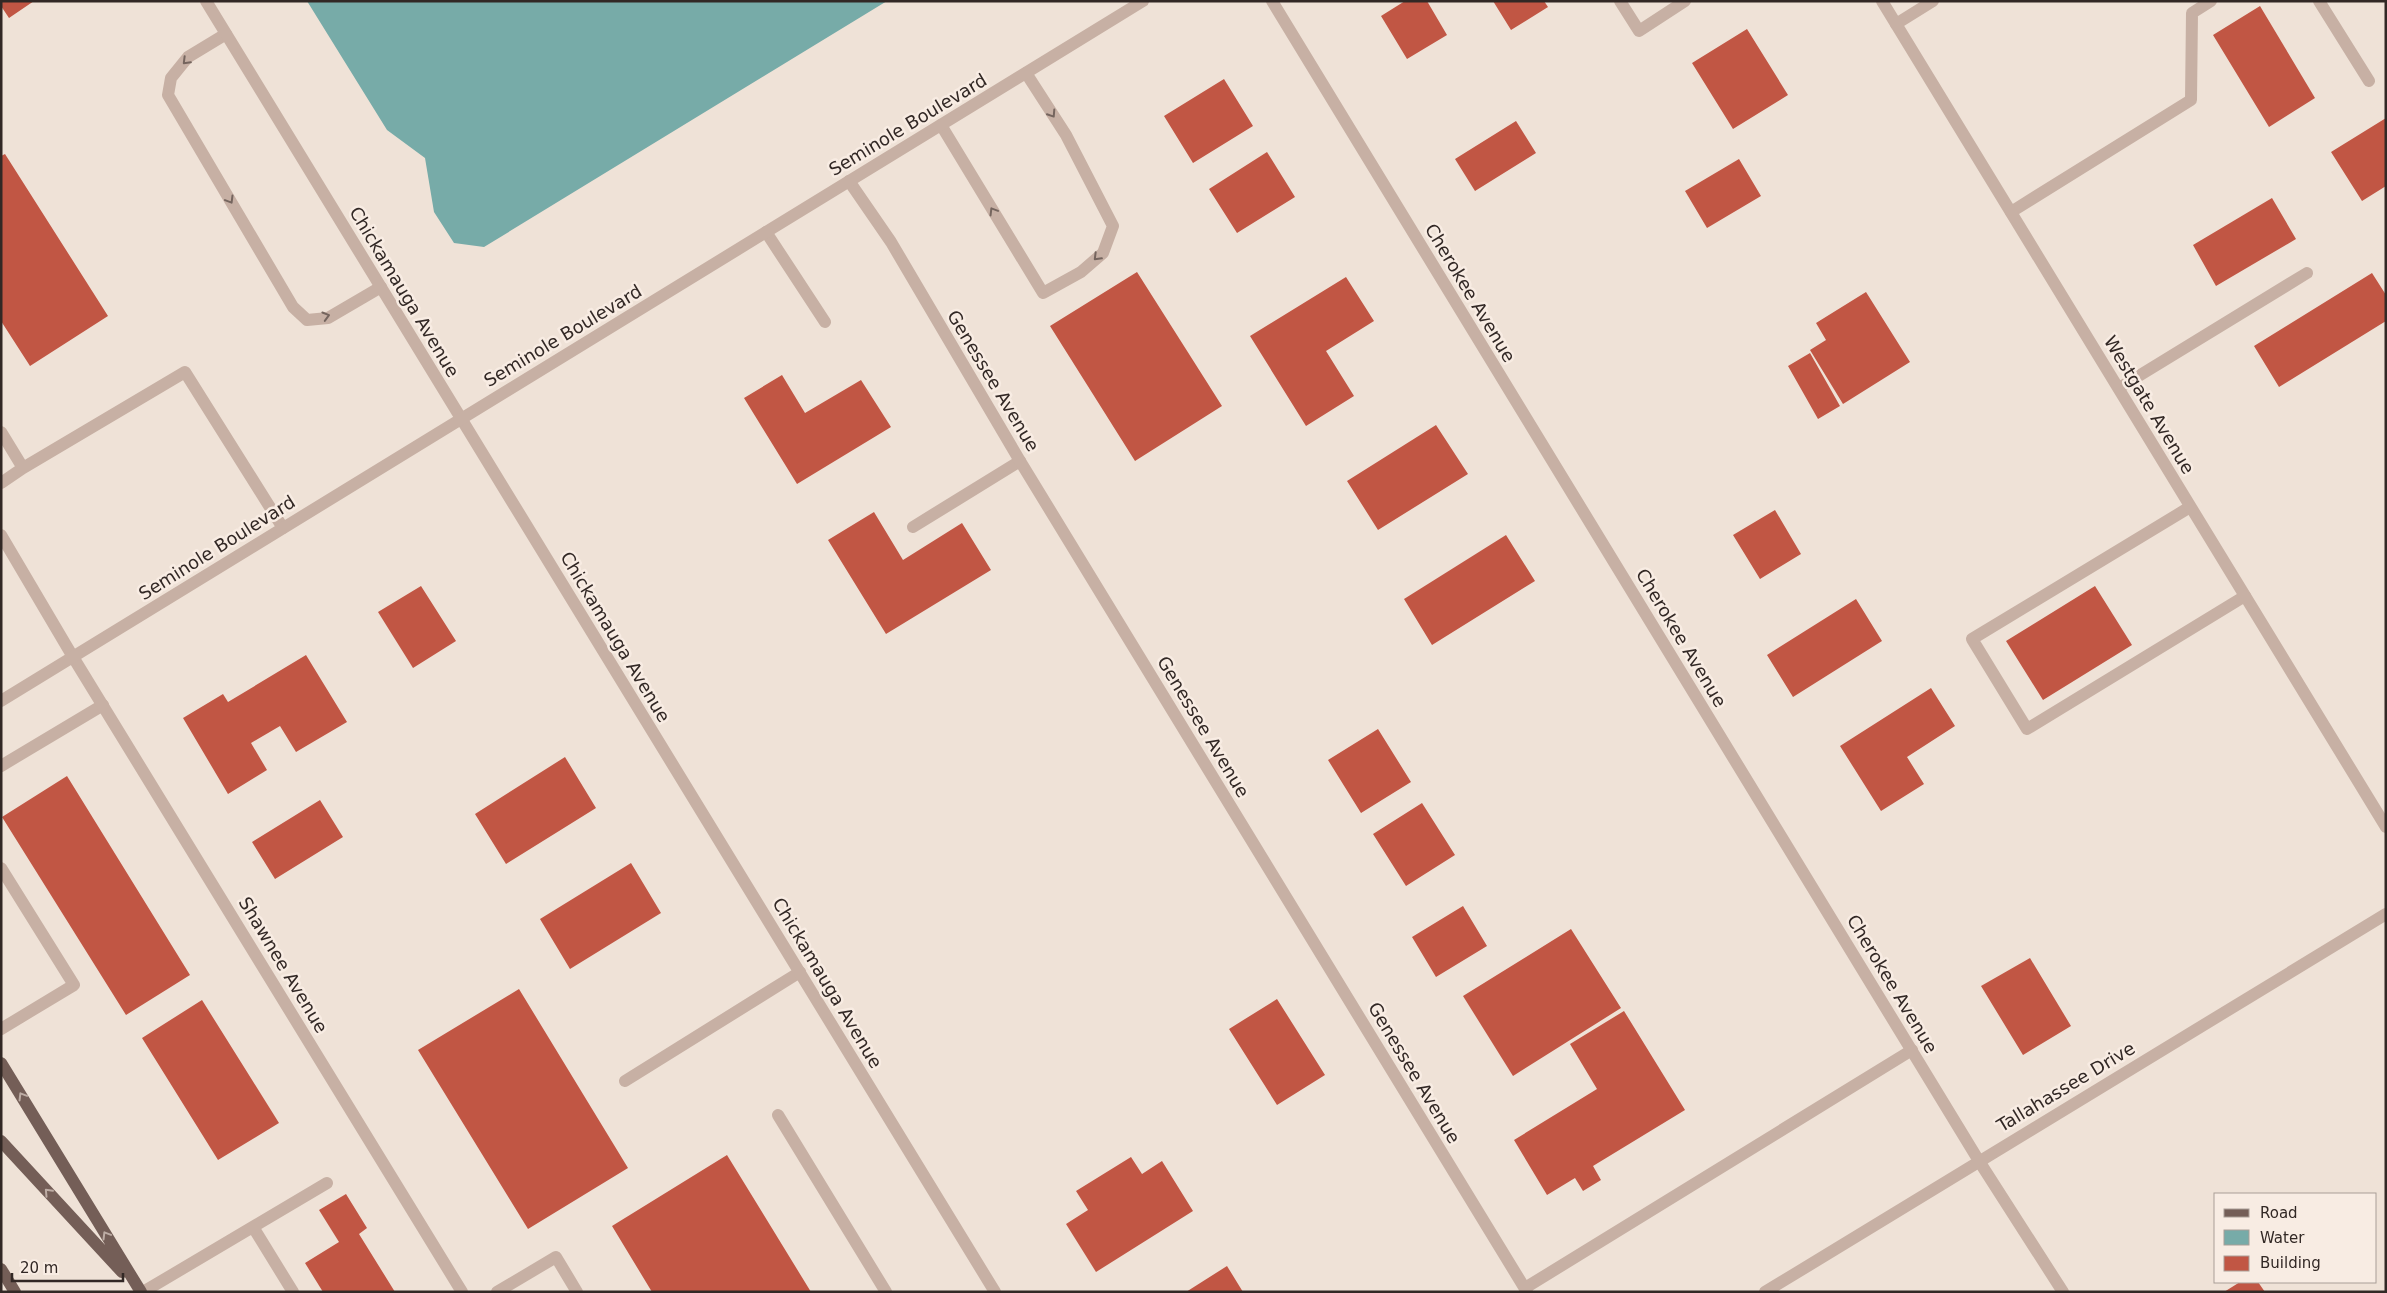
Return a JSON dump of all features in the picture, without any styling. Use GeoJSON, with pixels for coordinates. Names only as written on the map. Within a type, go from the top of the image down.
{"type":"FeatureCollection","features":[{"type":"Feature","properties":{"kind":"main road"},"geometry":{"type":"LineString","coordinates":[[1,1063],[141,1292]]}},
{"type":"Feature","properties":{"kind":"main road"},"geometry":{"type":"LineString","coordinates":[[1,1141],[141,1292]]}},
{"type":"Feature","properties":{"kind":"main road"},"geometry":{"type":"LineString","coordinates":[[1,1269],[15,1292]]}},
{"type":"Feature","properties":{"kind":"street","name":"Chickamauga Avenue"},"geometry":{"type":"LineString","coordinates":[[206,1],[995,1292]]}},
{"type":"Feature","properties":{"kind":"street","name":"Seminole Boulevard"},"geometry":{"type":"LineString","coordinates":[[1,701],[1143,1]]}},
{"type":"Feature","properties":{"kind":"street","name":"Cherokee Avenue"},"geometry":{"type":"LineString","coordinates":[[1272,1],[1979,1161],[2063,1292]]}},
{"type":"Feature","properties":{"kind":"street"},"geometry":{"type":"LineString","coordinates":[[1620,1],[1639,31],[1685,1]]}},
{"type":"Feature","properties":{"kind":"street","name":"Westgate Avenue"},"geometry":{"type":"LineString","coordinates":[[1882,1],[2386,827]]}},
{"type":"Feature","properties":{"kind":"street"},"geometry":{"type":"LineString","coordinates":[[1896,24],[1933,1]]}},
{"type":"Feature","properties":{"kind":"street"},"geometry":{"type":"LineString","coordinates":[[2011,212],[2191,100],[2192,13],[2210,1]]}},
{"type":"Feature","properties":{"kind":"street"},"geometry":{"type":"LineString","coordinates":[[2320,1],[2369,81]]}},
{"type":"Feature","properties":{"kind":"street"},"geometry":{"type":"LineString","coordinates":[[226,34],[188,57],[170,78],[168,95],[292,307],[308,320],[328,318],[381,287]]}},
{"type":"Feature","properties":{"kind":"street"},"geometry":{"type":"LineString","coordinates":[[941,125],[1043,293],[1081,272],[1102,253],[1113,226],[1066,135],[1026,73]]}},
{"type":"Feature","properties":{"kind":"street","name":"Genessee Avenue"},"geometry":{"type":"LineString","coordinates":[[849,181],[890,242],[1020,461],[1526,1290]]}},
{"type":"Feature","properties":{"kind":"street"},"geometry":{"type":"LineString","coordinates":[[766,232],[825,322]]}},
{"type":"Feature","properties":{"kind":"street"},"geometry":{"type":"LineString","coordinates":[[2119,388],[2307,273]]}},
{"type":"Feature","properties":{"kind":"street"},"geometry":{"type":"LineString","coordinates":[[1,483],[185,372],[283,528]]}},
{"type":"Feature","properties":{"kind":"street"},"geometry":{"type":"LineString","coordinates":[[1,432],[23,468]]}},
{"type":"Feature","properties":{"kind":"street"},"geometry":{"type":"LineString","coordinates":[[913,527],[1020,461]]}},
{"type":"Feature","properties":{"kind":"street"},"geometry":{"type":"LineString","coordinates":[[2190,507],[1972,639],[2027,729],[2245,596]]}},
{"type":"Feature","properties":{"kind":"street","name":"Shawnee Avenue"},"geometry":{"type":"LineString","coordinates":[[1,535],[73,657],[462,1292]]}},
{"type":"Feature","properties":{"kind":"street"},"geometry":{"type":"LineString","coordinates":[[1,766],[103,705]]}},
{"type":"Feature","properties":{"kind":"street"},"geometry":{"type":"LineString","coordinates":[[1,868],[74,985],[1,1029]]}},
{"type":"Feature","properties":{"kind":"street","name":"Tallahassee Drive"},"geometry":{"type":"LineString","coordinates":[[1765,1292],[2386,914]]}},
{"type":"Feature","properties":{"kind":"street"},"geometry":{"type":"LineString","coordinates":[[625,1080],[800,972]]}},
{"type":"Feature","properties":{"kind":"street"},"geometry":{"type":"LineString","coordinates":[[1526,1290],[1912,1050]]}},
{"type":"Feature","properties":{"kind":"street"},"geometry":{"type":"LineString","coordinates":[[778,1115],[886,1292]]}},
{"type":"Feature","properties":{"kind":"street"},"geometry":{"type":"LineString","coordinates":[[141,1292],[327,1183]]}},
{"type":"Feature","properties":{"kind":"street"},"geometry":{"type":"LineString","coordinates":[[253,1227],[293,1292]]}},
{"type":"Feature","properties":{"kind":"street"},"geometry":{"type":"LineString","coordinates":[[497,1292],[556,1257],[577,1292]]}},
{"type":"Feature","properties":{"kind":"water"},"geometry":{"type":"Polygon","coordinates":[[[307,1],[887,1],[484,247],[454,243],[434,212],[425,158],[387,130],[307,1]]]}},
{"type":"Feature","properties":{"kind":"building"},"geometry":{"type":"Polygon","coordinates":[[[1,1],[34,1],[9,18],[1,6],[1,1]]]}},
{"type":"Feature","properties":{"kind":"building"},"geometry":{"type":"Polygon","coordinates":[[[1405,1],[1427,1],[1447,35],[1407,59],[1381,16],[1405,1]]]}},
{"type":"Feature","properties":{"kind":"building"},"geometry":{"type":"Polygon","coordinates":[[[1493,1],[1544,1],[1548,7],[1511,30],[1493,1]]]}},
{"type":"Feature","properties":{"kind":"building"},"geometry":{"type":"Polygon","coordinates":[[[2260,6],[2315,98],[2269,127],[2213,35],[2260,6]]]}},
{"type":"Feature","properties":{"kind":"building"},"geometry":{"type":"Polygon","coordinates":[[[1747,29],[1788,95],[1733,129],[1692,63],[1747,29]]]}},
{"type":"Feature","properties":{"kind":"building"},"geometry":{"type":"Polygon","coordinates":[[[1224,79],[1253,126],[1193,163],[1164,116],[1224,79]]]}},
{"type":"Feature","properties":{"kind":"building"},"geometry":{"type":"Polygon","coordinates":[[[2386,118],[2386,186],[2362,201],[2331,152],[2386,118]]]}},
{"type":"Feature","properties":{"kind":"building"},"geometry":{"type":"Polygon","coordinates":[[[1516,121],[1536,153],[1475,191],[1455,159],[1516,121]]]}},
{"type":"Feature","properties":{"kind":"building"},"geometry":{"type":"Polygon","coordinates":[[[1267,152],[1295,197],[1237,233],[1209,189],[1267,152]]]}},
{"type":"Feature","properties":{"kind":"building"},"geometry":{"type":"Polygon","coordinates":[[[5,154],[108,316],[30,366],[1,321],[1,156],[5,154]]]}},
{"type":"Feature","properties":{"kind":"building"},"geometry":{"type":"Polygon","coordinates":[[[1739,159],[1761,196],[1707,228],[1685,191],[1739,159]]]}},
{"type":"Feature","properties":{"kind":"building"},"geometry":{"type":"Polygon","coordinates":[[[2272,198],[2296,239],[2216,286],[2193,245],[2272,198]]]}},
{"type":"Feature","properties":{"kind":"building"},"geometry":{"type":"Polygon","coordinates":[[[1137,272],[1222,406],[1135,461],[1050,326],[1137,272]]]}},
{"type":"Feature","properties":{"kind":"building"},"geometry":{"type":"Polygon","coordinates":[[[2372,273],[2386,295],[2386,321],[2279,387],[2254,346],[2372,273]]]}},
{"type":"Feature","properties":{"kind":"building"},"geometry":{"type":"Polygon","coordinates":[[[1346,277],[1374,321],[1326,351],[1354,396],[1306,426],[1250,336],[1346,277]]]}},
{"type":"Feature","properties":{"kind":"building"},"geometry":{"type":"Polygon","coordinates":[[[1866,292],[1910,362],[1843,404],[1810,350],[1826,340],[1816,323],[1866,292]]]}},
{"type":"Feature","properties":{"kind":"building"},"geometry":{"type":"Polygon","coordinates":[[[1810,353],[1840,406],[1818,419],[1788,366],[1810,353]]]}},
{"type":"Feature","properties":{"kind":"building"},"geometry":{"type":"Polygon","coordinates":[[[782,375],[805,413],[861,380],[891,427],[797,484],[744,398],[782,375]]]}},
{"type":"Feature","properties":{"kind":"building"},"geometry":{"type":"Polygon","coordinates":[[[1436,425],[1468,474],[1378,530],[1347,481],[1436,425]]]}},
{"type":"Feature","properties":{"kind":"building"},"geometry":{"type":"Polygon","coordinates":[[[1775,510],[1801,554],[1760,579],[1733,535],[1775,510]]]}},
{"type":"Feature","properties":{"kind":"building"},"geometry":{"type":"Polygon","coordinates":[[[874,512],[903,560],[962,523],[991,570],[886,634],[828,540],[874,512]]]}},
{"type":"Feature","properties":{"kind":"building"},"geometry":{"type":"Polygon","coordinates":[[[1506,535],[1535,581],[1432,645],[1404,599],[1506,535]]]}},
{"type":"Feature","properties":{"kind":"building"},"geometry":{"type":"Polygon","coordinates":[[[421,586],[456,641],[413,668],[378,612],[421,586]]]}},
{"type":"Feature","properties":{"kind":"building"},"geometry":{"type":"Polygon","coordinates":[[[2095,586],[2132,645],[2043,700],[2006,641],[2095,586]]]}},
{"type":"Feature","properties":{"kind":"building"},"geometry":{"type":"Polygon","coordinates":[[[1856,599],[1882,641],[1793,697],[1767,655],[1856,599]]]}},
{"type":"Feature","properties":{"kind":"building"},"geometry":{"type":"Polygon","coordinates":[[[306,655],[347,722],[296,752],[280,726],[251,743],[267,770],[228,794],[183,718],[223,694],[228,702],[306,655]]]}},
{"type":"Feature","properties":{"kind":"building"},"geometry":{"type":"Polygon","coordinates":[[[1931,688],[1955,726],[1907,757],[1924,784],[1881,811],[1840,746],[1931,688]]]}},
{"type":"Feature","properties":{"kind":"building"},"geometry":{"type":"Polygon","coordinates":[[[1378,729],[1411,782],[1361,813],[1328,760],[1378,729]]]}},
{"type":"Feature","properties":{"kind":"building"},"geometry":{"type":"Polygon","coordinates":[[[565,757],[596,808],[506,864],[475,814],[565,757]]]}},
{"type":"Feature","properties":{"kind":"building"},"geometry":{"type":"Polygon","coordinates":[[[67,776],[190,975],[126,1015],[2,817],[67,776]]]}},
{"type":"Feature","properties":{"kind":"building"},"geometry":{"type":"Polygon","coordinates":[[[320,800],[343,837],[275,879],[252,842],[320,800]]]}},
{"type":"Feature","properties":{"kind":"building"},"geometry":{"type":"Polygon","coordinates":[[[1422,803],[1455,855],[1406,886],[1373,834],[1422,803]]]}},
{"type":"Feature","properties":{"kind":"building"},"geometry":{"type":"Polygon","coordinates":[[[631,863],[661,913],[570,969],[540,919],[631,863]]]}},
{"type":"Feature","properties":{"kind":"building"},"geometry":{"type":"Polygon","coordinates":[[[1463,906],[1487,946],[1436,977],[1412,937],[1463,906]]]}},
{"type":"Feature","properties":{"kind":"building"},"geometry":{"type":"Polygon","coordinates":[[[1571,929],[1621,1008],[1513,1076],[1463,996],[1571,929]]]}},
{"type":"Feature","properties":{"kind":"building"},"geometry":{"type":"Polygon","coordinates":[[[2030,958],[2071,1026],[2023,1055],[1981,986],[2030,958]]]}},
{"type":"Feature","properties":{"kind":"building"},"geometry":{"type":"Polygon","coordinates":[[[519,989],[628,1168],[528,1229],[418,1050],[519,989]]]}},
{"type":"Feature","properties":{"kind":"building"},"geometry":{"type":"Polygon","coordinates":[[[1277,999],[1325,1075],[1277,1105],[1229,1029],[1277,999]]]}},
{"type":"Feature","properties":{"kind":"building"},"geometry":{"type":"Polygon","coordinates":[[[202,1000],[279,1123],[218,1160],[142,1038],[202,1000]]]}},
{"type":"Feature","properties":{"kind":"building"},"geometry":{"type":"Polygon","coordinates":[[[1624,1011],[1685,1110],[1593,1166],[1601,1180],[1583,1191],[1575,1178],[1547,1195],[1514,1140],[1597,1089],[1570,1044],[1624,1011]]]}},
{"type":"Feature","properties":{"kind":"building"},"geometry":{"type":"Polygon","coordinates":[[[727,1155],[811,1292],[652,1292],[612,1226],[727,1155]]]}},
{"type":"Feature","properties":{"kind":"building"},"geometry":{"type":"Polygon","coordinates":[[[1131,1157],[1142,1174],[1162,1161],[1193,1211],[1096,1272],[1066,1224],[1088,1210],[1076,1191],[1131,1157]]]}},
{"type":"Feature","properties":{"kind":"building"},"geometry":{"type":"Polygon","coordinates":[[[346,1194],[367,1228],[359,1234],[395,1292],[323,1292],[305,1263],[339,1242],[319,1210],[346,1194]]]}},
{"type":"Feature","properties":{"kind":"building"},"geometry":{"type":"Polygon","coordinates":[[[1227,1266],[1243,1292],[1186,1292],[1227,1266]]]}},
{"type":"Feature","properties":{"kind":"building"},"geometry":{"type":"Polygon","coordinates":[[[2238,1283],[2259,1283],[2265,1292],[2224,1292],[2238,1283]]]}}]}
